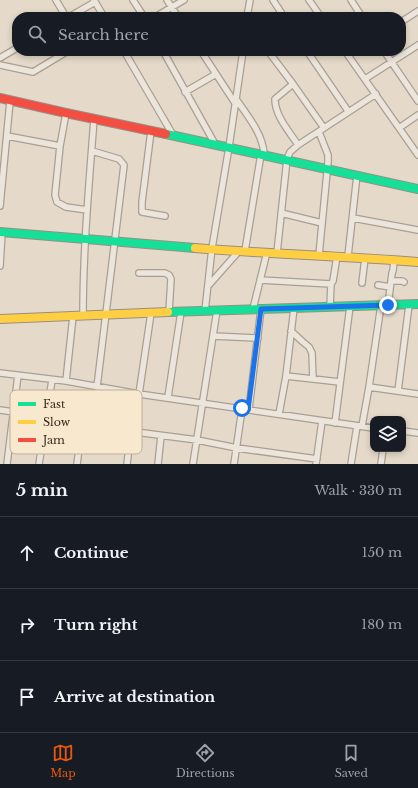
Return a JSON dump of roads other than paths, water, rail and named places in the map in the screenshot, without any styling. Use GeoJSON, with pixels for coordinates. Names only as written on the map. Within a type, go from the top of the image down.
{"type":"FeatureCollection","features":[{"type":"Feature","properties":{"kind":"street"},"geometry":{"type":"LineString","coordinates":[[56,0],[63,12]]}},
{"type":"Feature","properties":{"kind":"street"},"geometry":{"type":"LineString","coordinates":[[133,0],[141,12]]}},
{"type":"Feature","properties":{"kind":"street"},"geometry":{"type":"LineString","coordinates":[[167,0],[175,12]]}},
{"type":"Feature","properties":{"kind":"street"},"geometry":{"type":"LineString","coordinates":[[164,12],[184,0]]}},
{"type":"Feature","properties":{"kind":"street"},"geometry":{"type":"LineString","coordinates":[[248,12],[250,0]]}},
{"type":"Feature","properties":{"kind":"street"},"geometry":{"type":"LineString","coordinates":[[273,0],[281,12]]}},
{"type":"Feature","properties":{"kind":"street"},"geometry":{"type":"LineString","coordinates":[[309,0],[317,12]]}},
{"type":"Feature","properties":{"kind":"street"},"geometry":{"type":"LineString","coordinates":[[351,0],[359,12]]}},
{"type":"Feature","properties":{"kind":"street"},"geometry":{"type":"LineString","coordinates":[[77,12],[94,1],[101,12]]}},
{"type":"Feature","properties":{"kind":"street"},"geometry":{"type":"LineString","coordinates":[[406,19],[418,11]]}},
{"type":"Feature","properties":{"kind":"street"},"geometry":{"type":"LineString","coordinates":[[406,54],[418,46]]}},
{"type":"Feature","properties":{"kind":"street"},"geometry":{"type":"LineString","coordinates":[[0,58],[12,51]]}},
{"type":"Feature","properties":{"kind":"street"},"geometry":{"type":"LineString","coordinates":[[0,65],[33,72],[60,56]]}},
{"type":"Feature","properties":{"kind":"street"},"geometry":{"type":"LineString","coordinates":[[127,56],[173,135]]}},
{"type":"Feature","properties":{"kind":"street"},"geometry":{"type":"LineString","coordinates":[[166,56],[215,144]]}},
{"type":"Feature","properties":{"kind":"street"},"geometry":{"type":"LineString","coordinates":[[204,56],[216,74],[247,114],[264,149],[242,251],[208,286]]}},
{"type":"Feature","properties":{"kind":"street"},"geometry":{"type":"LineString","coordinates":[[205,311],[212,248],[242,56]]}},
{"type":"Feature","properties":{"kind":"street"},"geometry":{"type":"LineString","coordinates":[[272,56],[294,84],[321,130],[328,155],[319,255]]}},
{"type":"Feature","properties":{"kind":"street"},"geometry":{"type":"LineString","coordinates":[[310,56],[348,112]]}},
{"type":"Feature","properties":{"kind":"street"},"geometry":{"type":"LineString","coordinates":[[349,56],[418,156]]}},
{"type":"Feature","properties":{"kind":"street"},"geometry":{"type":"LineString","coordinates":[[387,56],[418,101]]}},
{"type":"Feature","properties":{"kind":"street"},"geometry":{"type":"LineString","coordinates":[[365,79],[403,56]]}},
{"type":"Feature","properties":{"kind":"street"},"geometry":{"type":"LineString","coordinates":[[185,92],[216,74]]}},
{"type":"Feature","properties":{"kind":"street"},"geometry":{"type":"LineString","coordinates":[[294,84],[275,100],[275,107],[298,145]]}},
{"type":"Feature","properties":{"kind":"street"},"geometry":{"type":"LineString","coordinates":[[278,253],[287,159],[290,152],[298,145],[376,94]]}},
{"type":"Feature","properties":{"kind":"street"},"geometry":{"type":"LineString","coordinates":[[0,98],[287,159],[418,189]]}},
{"type":"Feature","properties":{"kind":"street"},"geometry":{"type":"LineString","coordinates":[[0,206],[10,101]]}},
{"type":"Feature","properties":{"kind":"street"},"geometry":{"type":"LineString","coordinates":[[66,113],[60,146],[55,195],[57,202],[66,207],[87,210]]}},
{"type":"Feature","properties":{"kind":"street"},"geometry":{"type":"LineString","coordinates":[[399,128],[418,115]]}},
{"type":"Feature","properties":{"kind":"street"},"geometry":{"type":"LineString","coordinates":[[83,316],[87,210],[94,119]]}},
{"type":"Feature","properties":{"kind":"street"},"geometry":{"type":"LineString","coordinates":[[0,128],[7,129]]}},
{"type":"Feature","properties":{"kind":"street"},"geometry":{"type":"LineString","coordinates":[[151,131],[142,212],[165,216]]}},
{"type":"Feature","properties":{"kind":"street"},"geometry":{"type":"LineString","coordinates":[[7,136],[60,146]]}},
{"type":"Feature","properties":{"kind":"street"},"geometry":{"type":"LineString","coordinates":[[92,151],[119,160],[124,165],[97,387]]}},
{"type":"Feature","properties":{"kind":"street"},"geometry":{"type":"LineString","coordinates":[[348,256],[357,175]]}},
{"type":"Feature","properties":{"kind":"street"},"geometry":{"type":"LineString","coordinates":[[281,213],[322,223]]}},
{"type":"Feature","properties":{"kind":"street"},"geometry":{"type":"LineString","coordinates":[[352,218],[418,230]]}},
{"type":"Feature","properties":{"kind":"street"},"geometry":{"type":"LineString","coordinates":[[0,266],[1,232],[56,238],[242,251],[348,256],[418,262]]}},
{"type":"Feature","properties":{"kind":"street"},"geometry":{"type":"LineString","coordinates":[[234,464],[258,338],[257,309],[260,280],[267,252]]}},
{"type":"Feature","properties":{"kind":"street"},"geometry":{"type":"LineString","coordinates":[[330,307],[331,284],[333,281],[337,256]]}},
{"type":"Feature","properties":{"kind":"street"},"geometry":{"type":"LineString","coordinates":[[362,284],[365,258]]}},
{"type":"Feature","properties":{"kind":"street"},"geometry":{"type":"LineString","coordinates":[[351,464],[369,387],[384,305],[392,273],[394,271],[394,260]]}},
{"type":"Feature","properties":{"kind":"street"},"geometry":{"type":"LineString","coordinates":[[139,273],[165,273],[169,275],[168,312]]}},
{"type":"Feature","properties":{"kind":"street"},"geometry":{"type":"LineString","coordinates":[[260,280],[331,284]]}},
{"type":"Feature","properties":{"kind":"street"},"geometry":{"type":"LineString","coordinates":[[378,286],[402,281],[404,282]]}},
{"type":"Feature","properties":{"kind":"street"},"geometry":{"type":"LineString","coordinates":[[0,319],[217,310],[418,304]]}},
{"type":"Feature","properties":{"kind":"street"},"geometry":{"type":"LineString","coordinates":[[398,391],[409,305]]}},
{"type":"Feature","properties":{"kind":"street"},"geometry":{"type":"LineString","coordinates":[[335,422],[350,306]]}},
{"type":"Feature","properties":{"kind":"street"},"geometry":{"type":"LineString","coordinates":[[279,414],[286,376],[294,308]]}},
{"type":"Feature","properties":{"kind":"street"},"geometry":{"type":"LineString","coordinates":[[193,464],[217,310]]}},
{"type":"Feature","properties":{"kind":"street"},"geometry":{"type":"LineString","coordinates":[[168,397],[181,312]]}},
{"type":"Feature","properties":{"kind":"street"},"geometry":{"type":"LineString","coordinates":[[140,390],[151,313]]}},
{"type":"Feature","properties":{"kind":"street"},"geometry":{"type":"LineString","coordinates":[[66,381],[73,316]]}},
{"type":"Feature","properties":{"kind":"street"},"geometry":{"type":"LineString","coordinates":[[291,331],[309,347],[312,353],[313,379]]}},
{"type":"Feature","properties":{"kind":"street"},"geometry":{"type":"LineString","coordinates":[[213,336],[258,338]]}},
{"type":"Feature","properties":{"kind":"street"},"geometry":{"type":"LineString","coordinates":[[0,373],[66,381],[115,390]]}},
{"type":"Feature","properties":{"kind":"street"},"geometry":{"type":"LineString","coordinates":[[16,390],[18,375]]}},
{"type":"Feature","properties":{"kind":"street"},"geometry":{"type":"LineString","coordinates":[[286,376],[340,382]]}},
{"type":"Feature","properties":{"kind":"street"},"geometry":{"type":"LineString","coordinates":[[50,390],[52,380]]}},
{"type":"Feature","properties":{"kind":"street"},"geometry":{"type":"LineString","coordinates":[[369,387],[418,394]]}},
{"type":"Feature","properties":{"kind":"street"},"geometry":{"type":"LineString","coordinates":[[142,394],[370,428]]}},
{"type":"Feature","properties":{"kind":"street"},"geometry":{"type":"LineString","coordinates":[[0,410],[10,411]]}},
{"type":"Feature","properties":{"kind":"street"},"geometry":{"type":"LineString","coordinates":[[142,433],[197,440],[316,462],[322,420]]}},
{"type":"Feature","properties":{"kind":"street"},"geometry":{"type":"LineString","coordinates":[[406,431],[418,433]]}},
{"type":"Feature","properties":{"kind":"street"},"geometry":{"type":"LineString","coordinates":[[158,464],[161,436]]}},
{"type":"Feature","properties":{"kind":"street"},"geometry":{"type":"LineString","coordinates":[[7,464],[10,442]]}},
{"type":"Feature","properties":{"kind":"street"},"geometry":{"type":"LineString","coordinates":[[381,464],[383,452]]}},
{"type":"Feature","properties":{"kind":"street"},"geometry":{"type":"LineString","coordinates":[[39,464],[41,454]]}},
{"type":"Feature","properties":{"kind":"street"},"geometry":{"type":"LineString","coordinates":[[77,464],[78,454]]}},
{"type":"Feature","properties":{"kind":"street"},"geometry":{"type":"LineString","coordinates":[[127,464],[128,454]]}}]}
